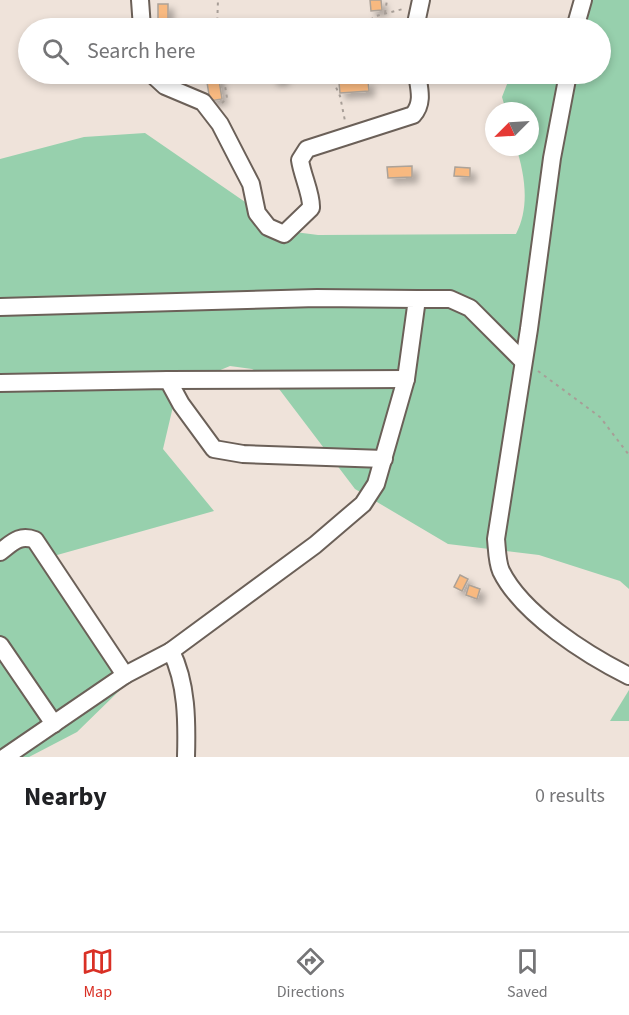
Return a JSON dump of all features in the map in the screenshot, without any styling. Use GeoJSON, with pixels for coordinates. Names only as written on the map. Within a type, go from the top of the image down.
{"type":"FeatureCollection","features":[{"type":"Feature","properties":{"kind":"street"},"geometry":{"type":"LineString","coordinates":[[140,0],[141,18]]}},
{"type":"Feature","properties":{"kind":"street"},"geometry":{"type":"LineString","coordinates":[[578,18],[583,0]]}},
{"type":"Feature","properties":{"kind":"street"},"geometry":{"type":"LineString","coordinates":[[417,18],[419,2]]}},
{"type":"Feature","properties":{"kind":"street"},"geometry":{"type":"LineString","coordinates":[[163,84],[203,102],[220,124],[251,184],[257,213],[268,227],[284,234],[311,208],[312,200],[303,182],[300,160],[307,149],[413,115],[420,101],[418,84]]}},
{"type":"Feature","properties":{"kind":"street"},"geometry":{"type":"LineString","coordinates":[[566,84],[552,158],[496,539],[501,570],[533,612],[567,638],[629,675]]}},
{"type":"Feature","properties":{"kind":"street"},"geometry":{"type":"LineString","coordinates":[[0,307],[317,298],[450,299],[470,308],[523,361]]}},
{"type":"Feature","properties":{"kind":"street"},"geometry":{"type":"LineString","coordinates":[[5,757],[125,675],[171,651],[315,545],[363,504],[376,484],[406,378],[417,299]]}},
{"type":"Feature","properties":{"kind":"street"},"geometry":{"type":"LineString","coordinates":[[0,383],[406,378]]}},
{"type":"Feature","properties":{"kind":"street"},"geometry":{"type":"LineString","coordinates":[[168,380],[181,404],[214,449],[243,454],[384,459]]}},
{"type":"Feature","properties":{"kind":"street"},"geometry":{"type":"LineString","coordinates":[[0,552],[16,539],[26,536],[35,540],[125,675]]}},
{"type":"Feature","properties":{"kind":"street"},"geometry":{"type":"LineString","coordinates":[[0,645],[54,724]]}},
{"type":"Feature","properties":{"kind":"street"},"geometry":{"type":"LineString","coordinates":[[171,651],[178,665],[184,697],[186,757]]}},
{"type":"Feature","properties":{"kind":"path"},"geometry":{"type":"LineString","coordinates":[[218,0],[218,18]]}},
{"type":"Feature","properties":{"kind":"path"},"geometry":{"type":"LineString","coordinates":[[385,13],[387,0]]}},
{"type":"Feature","properties":{"kind":"path"},"geometry":{"type":"LineString","coordinates":[[372,18],[419,2]]}},
{"type":"Feature","properties":{"kind":"path"},"geometry":{"type":"LineString","coordinates":[[208,109],[227,98],[225,84]]}},
{"type":"Feature","properties":{"kind":"path"},"geometry":{"type":"LineString","coordinates":[[334,84],[345,112],[346,138]]}},
{"type":"Feature","properties":{"kind":"path"},"geometry":{"type":"LineString","coordinates":[[523,361],[600,417],[629,455]]}},
{"type":"Feature","properties":{"kind":"green space"},"geometry":{"type":"Polygon","coordinates":[[[585,0],[629,0],[629,589],[620,581],[539,555],[448,544],[355,489],[273,381],[252,369],[230,366],[199,379],[175,398],[163,449],[214,511],[50,557],[118,655],[120,690],[77,732],[29,757],[0,757],[0,159],[84,137],[145,133],[287,231],[318,235],[516,234],[525,202],[524,180],[518,156],[539,156],[539,102],[503,102],[502,97],[507,84],[611,84],[611,18],[579,18],[585,0]]]}},
{"type":"Feature","properties":{"kind":"green space"},"geometry":{"type":"Polygon","coordinates":[[[629,690],[629,721],[610,721],[629,690]]]}},
{"type":"Feature","properties":{"kind":"building"},"geometry":{"type":"Polygon","coordinates":[[[370,0],[381,0],[382,10],[371,11],[370,0]]]}},
{"type":"Feature","properties":{"kind":"building"},"geometry":{"type":"Polygon","coordinates":[[[158,4],[168,4],[168,18],[158,18],[158,4]]]}},
{"type":"Feature","properties":{"kind":"building"},"geometry":{"type":"Polygon","coordinates":[[[207,84],[220,84],[222,99],[210,101],[207,84]]]}},
{"type":"Feature","properties":{"kind":"building"},"geometry":{"type":"Polygon","coordinates":[[[339,84],[368,84],[369,91],[340,93],[339,84]]]}},
{"type":"Feature","properties":{"kind":"building"},"geometry":{"type":"Polygon","coordinates":[[[412,166],[412,177],[388,178],[387,167],[412,166]]]}},
{"type":"Feature","properties":{"kind":"building"},"geometry":{"type":"Polygon","coordinates":[[[455,167],[470,168],[470,177],[454,176],[455,167]]]}},
{"type":"Feature","properties":{"kind":"building"},"geometry":{"type":"Polygon","coordinates":[[[460,575],[468,579],[462,591],[454,587],[460,575]]]}},
{"type":"Feature","properties":{"kind":"building"},"geometry":{"type":"Polygon","coordinates":[[[469,585],[480,589],[477,599],[466,595],[469,585]]]}}]}
